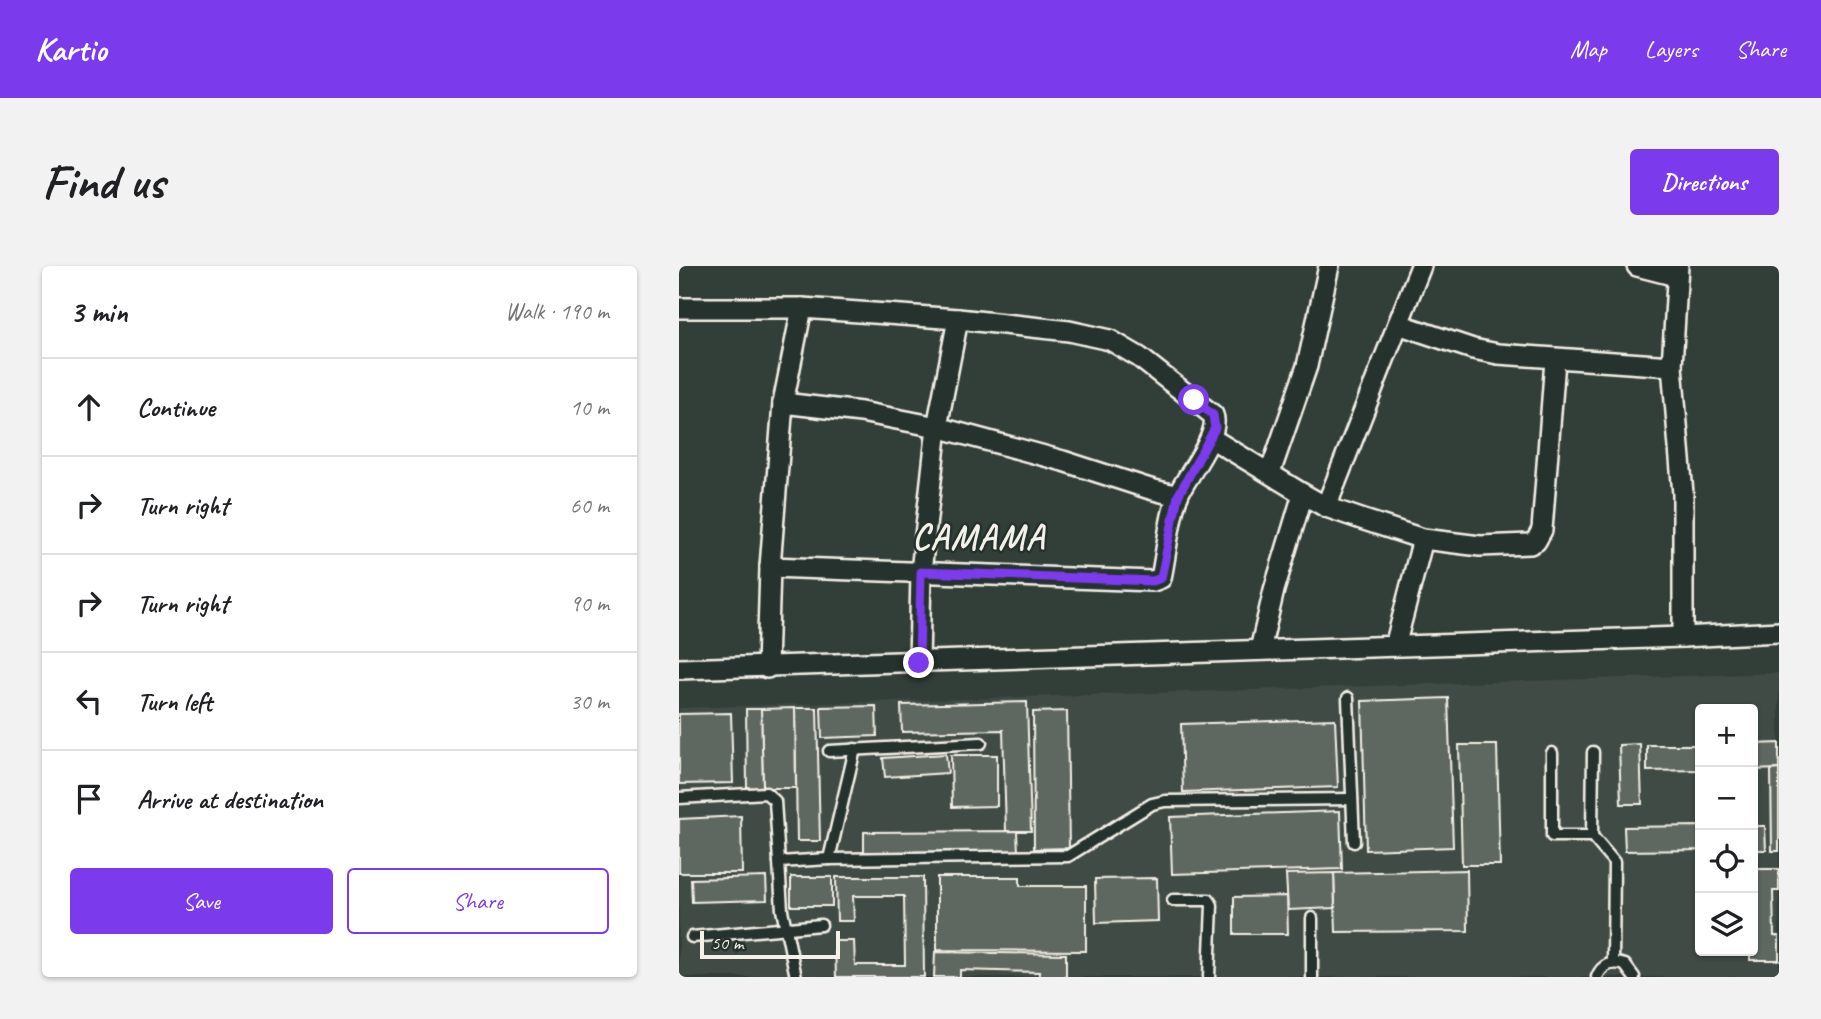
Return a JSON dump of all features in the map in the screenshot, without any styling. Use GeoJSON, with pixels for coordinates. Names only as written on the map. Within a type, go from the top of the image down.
{"type":"FeatureCollection","features":[{"type":"Feature","properties":{"kind":"street"},"geometry":{"type":"LineString","coordinates":[[1270,473],[1307,366],[1329,266]]}},
{"type":"Feature","properties":{"kind":"street"},"geometry":{"type":"LineString","coordinates":[[1327,507],[1421,266]]}},
{"type":"Feature","properties":{"kind":"street"},"geometry":{"type":"LineString","coordinates":[[1637,266],[1677,271],[1672,366],[1683,494],[1683,637]]}},
{"type":"Feature","properties":{"kind":"street"},"geometry":{"type":"LineString","coordinates":[[679,308],[802,308],[958,319],[1069,331],[1110,340],[1139,357],[1213,415],[1215,421],[1210,438],[1178,496],[1161,578],[1153,581],[770,567]]}},
{"type":"Feature","properties":{"kind":"street"},"geometry":{"type":"LineString","coordinates":[[767,667],[770,567],[783,403],[802,308]]}},
{"type":"Feature","properties":{"kind":"street"},"geometry":{"type":"LineString","coordinates":[[919,663],[921,572],[937,427],[958,319]]}},
{"type":"Feature","properties":{"kind":"street"},"geometry":{"type":"LineString","coordinates":[[1398,324],[1473,349],[1498,354],[1672,366]]}},
{"type":"Feature","properties":{"kind":"street"},"geometry":{"type":"LineString","coordinates":[[1210,438],[1327,507],[1423,539],[1481,546],[1530,544],[1542,530],[1555,360]]}},
{"type":"Feature","properties":{"kind":"street"},"geometry":{"type":"LineString","coordinates":[[783,403],[861,412],[937,427],[1178,496]]}},
{"type":"Feature","properties":{"kind":"street"},"geometry":{"type":"LineString","coordinates":[[1260,650],[1274,590],[1303,494]]}},
{"type":"Feature","properties":{"kind":"street"},"geometry":{"type":"LineString","coordinates":[[1395,646],[1423,539]]}},
{"type":"Feature","properties":{"kind":"street"},"geometry":{"type":"LineString","coordinates":[[679,669],[1779,632]]}},
{"type":"Feature","properties":{"kind":"lane"},"geometry":{"type":"LineString","coordinates":[[1348,698],[1354,842]]}},
{"type":"Feature","properties":{"kind":"lane"},"geometry":{"type":"LineString","coordinates":[[829,751],[981,743]]}},
{"type":"Feature","properties":{"kind":"lane"},"geometry":{"type":"LineString","coordinates":[[829,859],[855,750]]}},
{"type":"Feature","properties":{"kind":"lane"},"geometry":{"type":"LineString","coordinates":[[1593,752],[1592,836],[1614,862],[1613,963]]}},
{"type":"Feature","properties":{"kind":"lane"},"geometry":{"type":"LineString","coordinates":[[1552,754],[1552,836],[1592,836]]}},
{"type":"Feature","properties":{"kind":"lane"},"geometry":{"type":"LineString","coordinates":[[679,798],[766,793],[772,796],[775,801],[786,929],[796,977]]}},
{"type":"Feature","properties":{"kind":"lane"},"geometry":{"type":"LineString","coordinates":[[779,862],[1067,856],[1152,804],[1165,801],[1352,799]]}},
{"type":"Feature","properties":{"kind":"lane"},"geometry":{"type":"LineString","coordinates":[[1173,900],[1203,899],[1209,900],[1212,905],[1209,977]]}},
{"type":"Feature","properties":{"kind":"lane"},"geometry":{"type":"LineString","coordinates":[[1312,918],[1312,977]]}},
{"type":"Feature","properties":{"kind":"lane"},"geometry":{"type":"LineString","coordinates":[[691,937],[821,925]]}},
{"type":"Feature","properties":{"kind":"lane"},"geometry":{"type":"LineString","coordinates":[[1597,977],[1602,968],[1613,963],[1625,965],[1634,977]]}},
{"type":"Feature","properties":{"kind":"shaded area"},"geometry":{"type":"Polygon","coordinates":[[[1779,673],[1779,977],[679,977],[679,708],[1779,673]]]}},
{"type":"Feature","properties":{"kind":"building"},"geometry":{"type":"Polygon","coordinates":[[[1448,698],[1453,847],[1366,850],[1362,701],[1448,698]]]}},
{"type":"Feature","properties":{"kind":"building"},"geometry":{"type":"Polygon","coordinates":[[[1027,702],[1031,831],[1006,831],[1003,730],[902,732],[901,705],[1027,702]]]}},
{"type":"Feature","properties":{"kind":"building"},"geometry":{"type":"Polygon","coordinates":[[[876,706],[877,736],[822,738],[821,707],[876,706]]]}},
{"type":"Feature","properties":{"kind":"building"},"geometry":{"type":"Polygon","coordinates":[[[795,708],[817,708],[820,841],[797,841],[795,708]]]}},
{"type":"Feature","properties":{"kind":"building"},"geometry":{"type":"Polygon","coordinates":[[[795,708],[796,788],[763,788],[761,709],[795,708]]]}},
{"type":"Feature","properties":{"kind":"building"},"geometry":{"type":"Polygon","coordinates":[[[746,709],[761,709],[763,788],[747,788],[746,709]]]}},
{"type":"Feature","properties":{"kind":"building"},"geometry":{"type":"Polygon","coordinates":[[[1067,711],[1069,848],[1034,849],[1033,712],[1067,711]]]}},
{"type":"Feature","properties":{"kind":"building"},"geometry":{"type":"Polygon","coordinates":[[[731,713],[733,783],[679,784],[679,714],[731,713]]]}},
{"type":"Feature","properties":{"kind":"building"},"geometry":{"type":"Polygon","coordinates":[[[1335,719],[1338,787],[1183,792],[1181,724],[1335,719]]]}},
{"type":"Feature","properties":{"kind":"building"},"geometry":{"type":"Polygon","coordinates":[[[1779,743],[1779,769],[1758,770],[1758,744],[1779,743]]]}},
{"type":"Feature","properties":{"kind":"building"},"geometry":{"type":"Polygon","coordinates":[[[1640,744],[1642,804],[1621,804],[1619,745],[1640,744]]]}},
{"type":"Feature","properties":{"kind":"building"},"geometry":{"type":"Polygon","coordinates":[[[1459,745],[1497,745],[1500,865],[1462,865],[1459,745]]]}},
{"type":"Feature","properties":{"kind":"building"},"geometry":{"type":"Polygon","coordinates":[[[1647,745],[1695,745],[1695,770],[1647,771],[1647,745]]]}},
{"type":"Feature","properties":{"kind":"building"},"geometry":{"type":"Polygon","coordinates":[[[946,754],[948,773],[885,777],[883,758],[946,754]]]}},
{"type":"Feature","properties":{"kind":"building"},"geometry":{"type":"Polygon","coordinates":[[[951,755],[997,755],[997,806],[952,807],[951,755]]]}},
{"type":"Feature","properties":{"kind":"building"},"geometry":{"type":"Polygon","coordinates":[[[1779,769],[1779,851],[1772,851],[1771,770],[1779,769]]]}},
{"type":"Feature","properties":{"kind":"building"},"geometry":{"type":"Polygon","coordinates":[[[1340,811],[1342,869],[1172,874],[1170,817],[1340,811]]]}},
{"type":"Feature","properties":{"kind":"building"},"geometry":{"type":"Polygon","coordinates":[[[741,816],[742,873],[679,873],[679,819],[741,816]]]}},
{"type":"Feature","properties":{"kind":"building"},"geometry":{"type":"Polygon","coordinates":[[[1695,826],[1695,850],[1625,851],[1624,827],[1695,826]]]}},
{"type":"Feature","properties":{"kind":"building"},"geometry":{"type":"Polygon","coordinates":[[[1758,826],[1765,826],[1766,850],[1758,850],[1758,826]]]}},
{"type":"Feature","properties":{"kind":"building"},"geometry":{"type":"Polygon","coordinates":[[[1017,831],[1018,852],[864,853],[864,832],[1017,831]]]}},
{"type":"Feature","properties":{"kind":"building"},"geometry":{"type":"Polygon","coordinates":[[[1758,869],[1779,869],[1779,891],[1773,891],[1774,936],[1779,936],[1779,960],[1750,960],[1750,956],[1758,956],[1758,869]]]}},
{"type":"Feature","properties":{"kind":"building"},"geometry":{"type":"Polygon","coordinates":[[[1467,870],[1468,931],[1336,932],[1334,873],[1467,870]]]}},
{"type":"Feature","properties":{"kind":"building"},"geometry":{"type":"Polygon","coordinates":[[[1334,873],[1335,908],[1288,910],[1286,874],[1334,873]]]}},
{"type":"Feature","properties":{"kind":"building"},"geometry":{"type":"Polygon","coordinates":[[[766,877],[767,900],[692,902],[691,879],[766,877]]]}},
{"type":"Feature","properties":{"kind":"building"},"geometry":{"type":"Polygon","coordinates":[[[791,877],[832,877],[832,906],[791,906],[791,877]]]}},
{"type":"Feature","properties":{"kind":"building"},"geometry":{"type":"Polygon","coordinates":[[[836,877],[923,877],[924,977],[836,977],[835,941],[854,941],[855,965],[905,965],[904,896],[853,896],[854,921],[837,921],[836,877]]]}},
{"type":"Feature","properties":{"kind":"building"},"geometry":{"type":"Polygon","coordinates":[[[937,877],[1020,877],[1020,886],[1086,886],[1086,951],[937,950],[937,877]]]}},
{"type":"Feature","properties":{"kind":"building"},"geometry":{"type":"Polygon","coordinates":[[[1157,878],[1158,921],[1096,923],[1095,879],[1157,878]]]}},
{"type":"Feature","properties":{"kind":"building"},"geometry":{"type":"Polygon","coordinates":[[[1287,896],[1288,934],[1234,934],[1234,897],[1287,896]]]}},
{"type":"Feature","properties":{"kind":"building"},"geometry":{"type":"Polygon","coordinates":[[[935,952],[1066,954],[1066,977],[1039,977],[1039,972],[960,970],[960,977],[934,977],[935,952]]]}},
{"type":"Feature","properties":{"kind":"district","name":"CAMAMA"},"geometry":{"type":"Point","coordinates":[979,537]}},
{"type":"Feature","properties":{"kind":"route"},"geometry":{"type":"LineString","coordinates":[[919,663],[921,572],[1153,581],[1161,578],[1178,496],[1215,428],[1213,415],[1194,400]]}}]}
